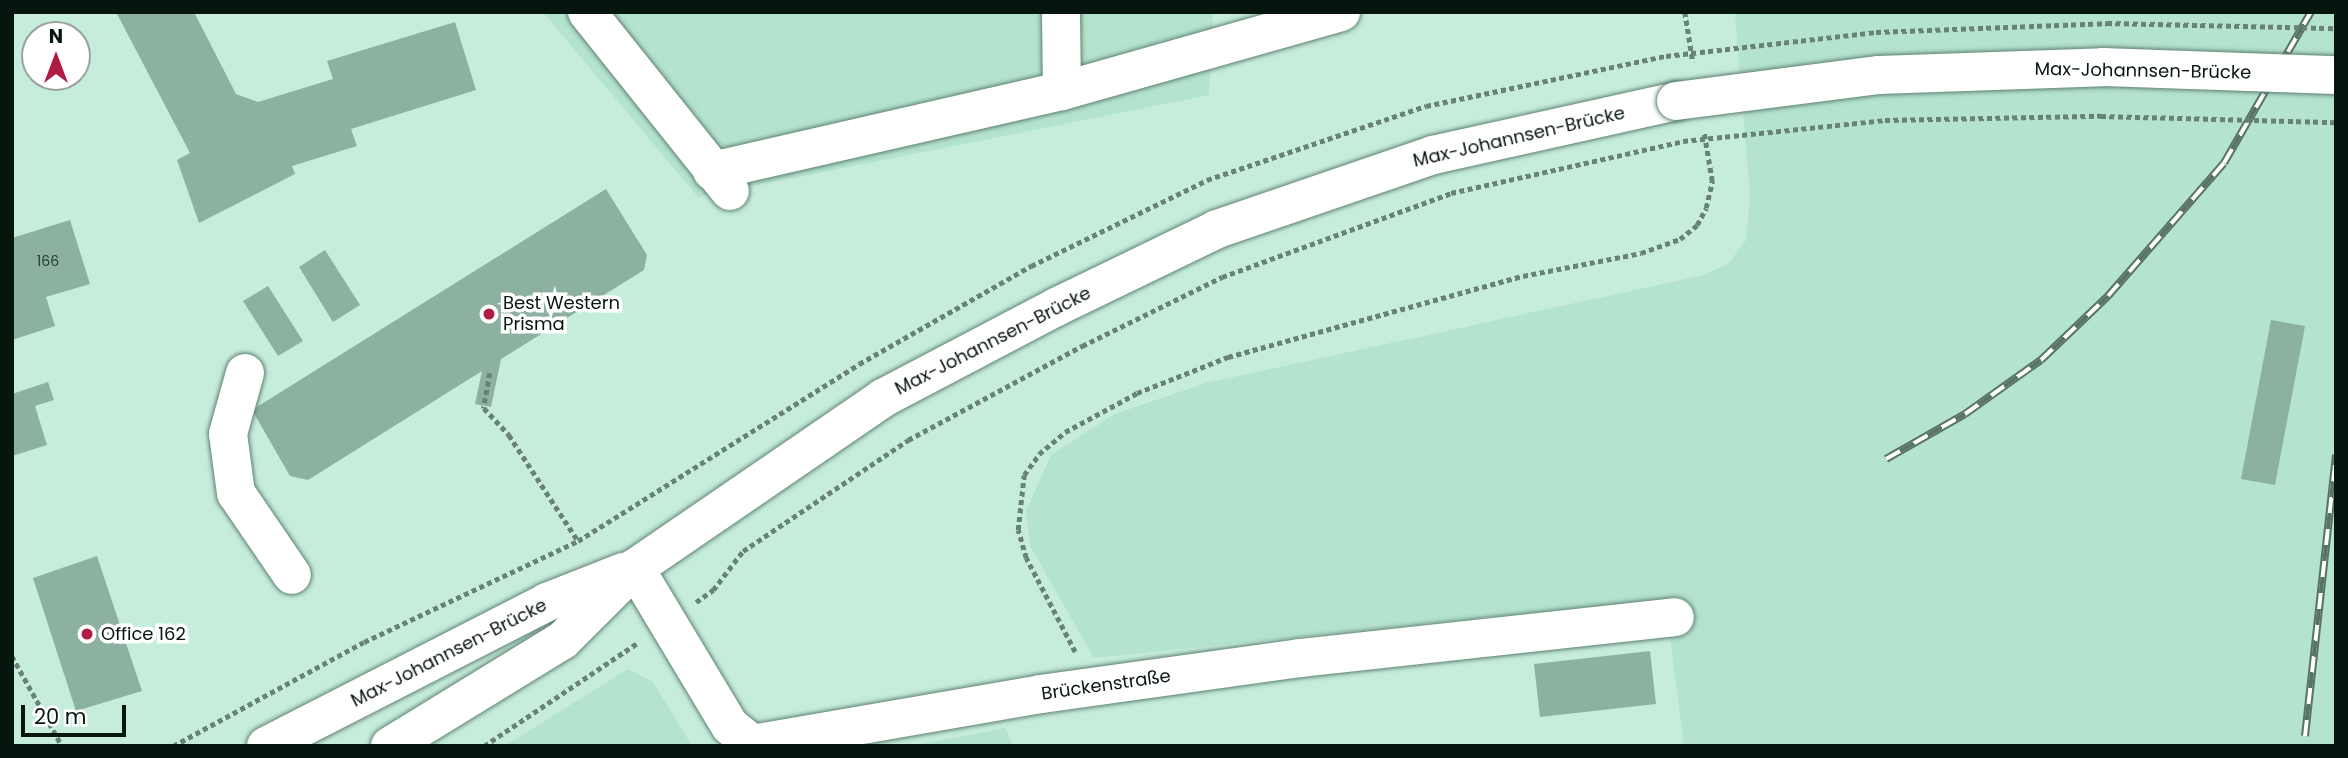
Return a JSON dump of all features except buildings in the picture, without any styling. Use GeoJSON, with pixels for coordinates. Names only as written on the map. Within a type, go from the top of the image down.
{"type":"FeatureCollection","features":[{"type":"Feature","properties":{"kind":"main road"},"geometry":{"type":"LineString","coordinates":[[587,12],[722,182],[1062,91],[1341,12]]}},
{"type":"Feature","properties":{"kind":"main road"},"geometry":{"type":"LineString","coordinates":[[1061,12],[1062,91]]}},
{"type":"Feature","properties":{"kind":"main road","name":"Max-Johannsen-Brücke"},"geometry":{"type":"LineString","coordinates":[[390,746],[563,640],[635,568],[883,398],[1217,229],[1433,155],[1676,101],[1919,74],[2103,67],[2336,75]]}},
{"type":"Feature","properties":{"kind":"main road"},"geometry":{"type":"LineString","coordinates":[[245,373],[228,434],[236,493],[292,575]]}},
{"type":"Feature","properties":{"kind":"main road","name":"Max-Johannsen-Brücke"},"geometry":{"type":"LineString","coordinates":[[266,746],[547,602],[635,568]]}},
{"type":"Feature","properties":{"kind":"main road","name":"Brückenstraße"},"geometry":{"type":"LineString","coordinates":[[635,568],[730,726],[751,744],[1094,687],[1300,658],[1675,617]]}},
{"type":"Feature","properties":{"kind":"path"},"geometry":{"type":"LineString","coordinates":[[1685,12],[1693,64]]}},
{"type":"Feature","properties":{"kind":"path"},"geometry":{"type":"LineString","coordinates":[[484,746],[713,590],[743,551],[908,440],[1082,346],[1222,277],[1451,193],[1683,141],[1885,120],[2101,116],[2336,122]]}},
{"type":"Feature","properties":{"kind":"path"},"geometry":{"type":"LineString","coordinates":[[1094,687],[1026,558],[1017,530],[1024,475],[1038,454],[1065,432],[1137,393],[1228,357],[1523,276],[1641,253],[1680,239],[1701,217],[1712,181],[1703,129]]}},
{"type":"Feature","properties":{"kind":"path"},"geometry":{"type":"LineString","coordinates":[[490,373],[484,408],[509,435],[578,541]]}},
{"type":"Feature","properties":{"kind":"path"},"geometry":{"type":"LineString","coordinates":[[12,656],[62,746]]}},
{"type":"Feature","properties":{"kind":"shaded area"},"geometry":{"type":"Polygon","coordinates":[[[543,12],[1213,12],[1209,95],[698,197],[543,12]]]}},
{"type":"Feature","properties":{"kind":"shaded area"},"geometry":{"type":"Polygon","coordinates":[[[1735,12],[2336,12],[2336,746],[1684,746],[1665,599],[1094,658],[1030,546],[1026,511],[1051,455],[1115,414],[1206,383],[1700,276],[1728,264],[1746,240],[1750,195],[1735,12]]]}},
{"type":"Feature","properties":{"kind":"shaded area"},"geometry":{"type":"Polygon","coordinates":[[[628,669],[653,682],[692,746],[505,746],[628,669]]]}},
{"type":"Feature","properties":{"kind":"shaded area"},"geometry":{"type":"Polygon","coordinates":[[[1005,728],[1013,746],[911,746],[1005,728]]]}},
{"type":"Feature","properties":{"kind":"railway"},"geometry":{"type":"LineString","coordinates":[[1886,459],[1965,414],[2041,360],[2108,296],[2224,163],[2311,12]]}},
{"type":"Feature","properties":{"kind":"railway"},"geometry":{"type":"LineString","coordinates":[[2305,736],[2336,455]]}},
{"type":"Feature","properties":{"kind":"place","name":"Best Western Prisma"},"geometry":{"type":"Point","coordinates":[489,314]}},
{"type":"Feature","properties":{"kind":"place","name":"Office 162"},"geometry":{"type":"Point","coordinates":[87,634]}}]}
